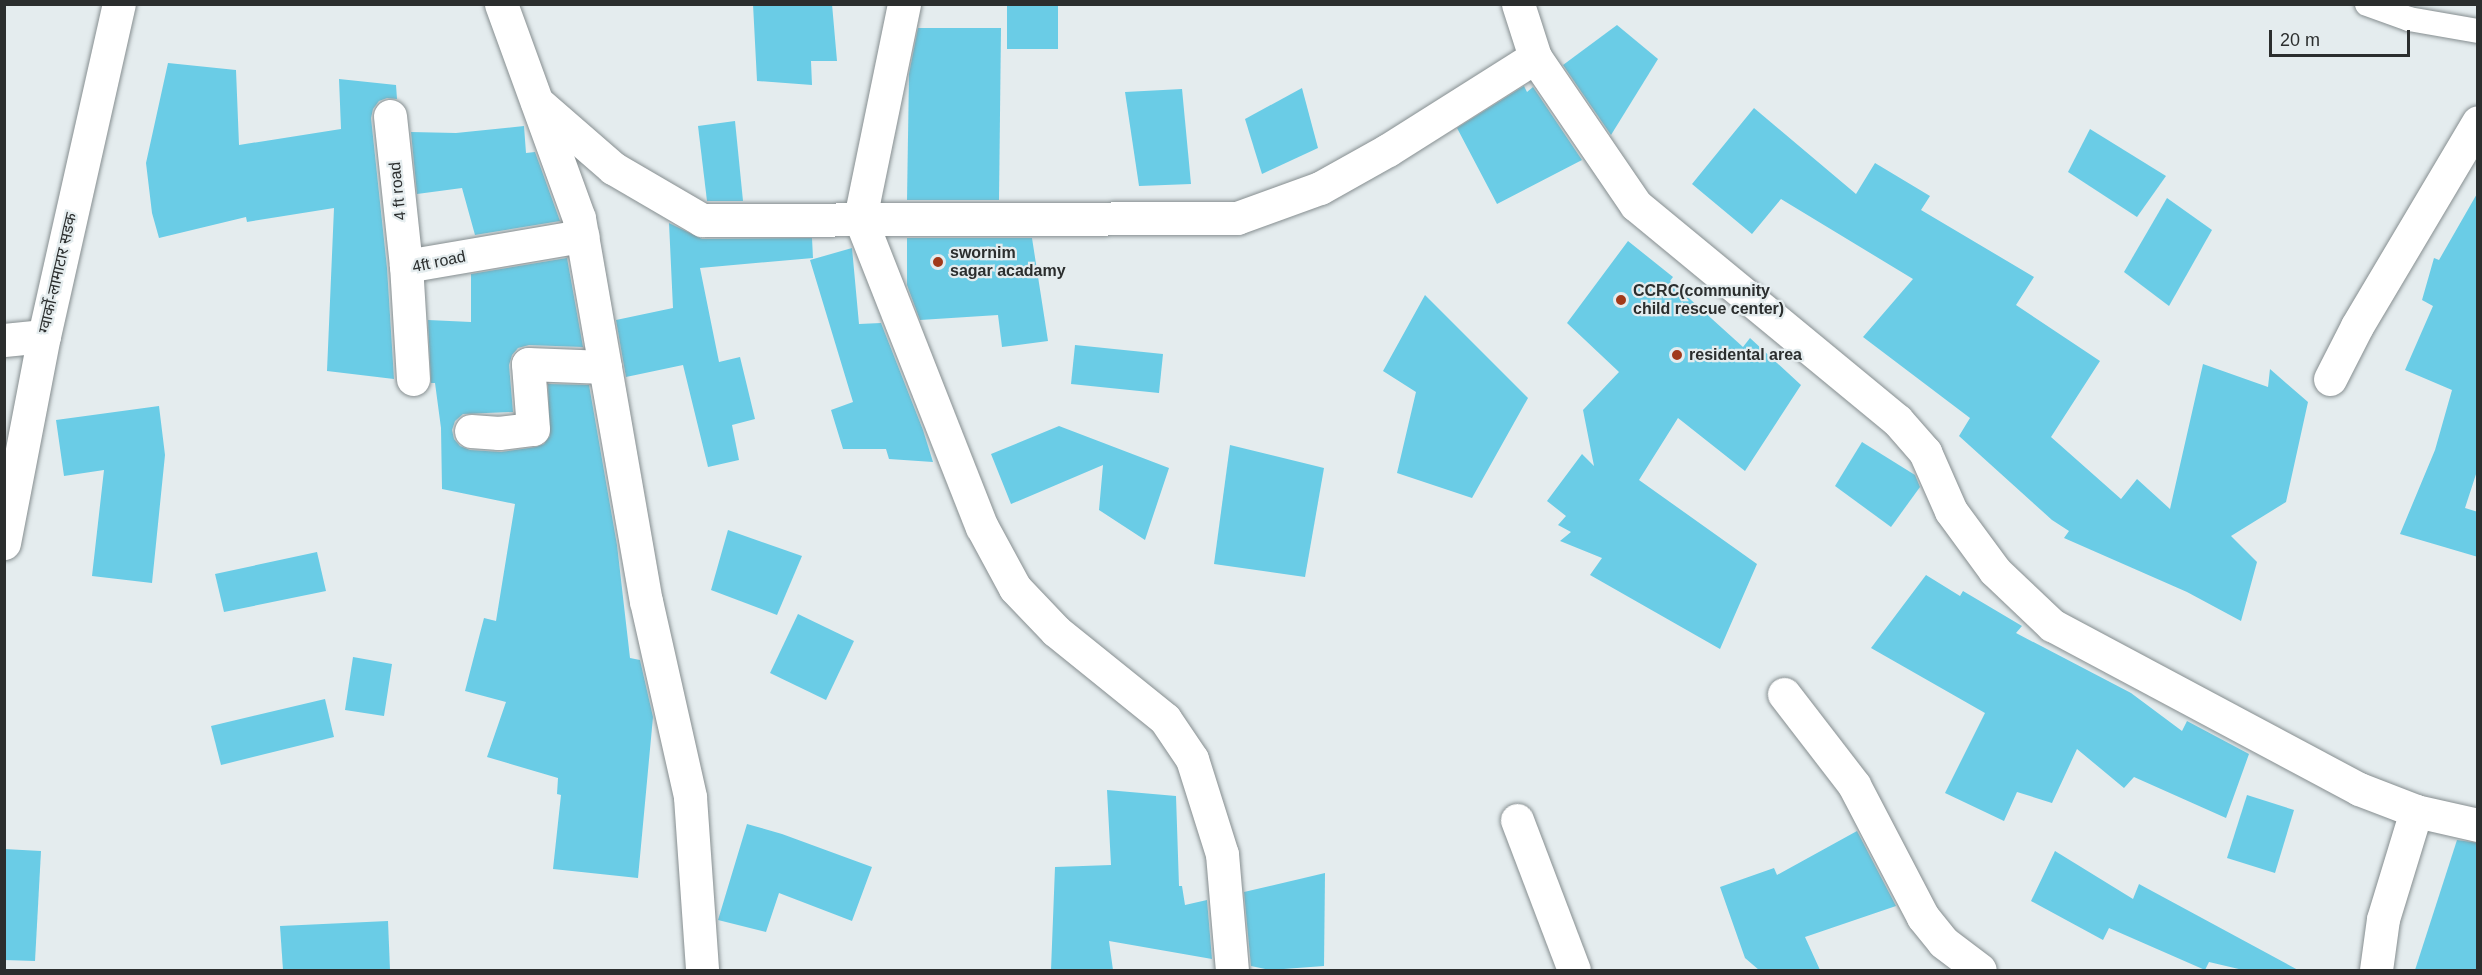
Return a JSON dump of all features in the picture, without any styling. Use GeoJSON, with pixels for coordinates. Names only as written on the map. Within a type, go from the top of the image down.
{"type":"FeatureCollection","features":[{"type":"Feature","properties":{"kind":"street","name":"ग्वार्को-लामाटार सडक"},"geometry":{"type":"LineString","coordinates":[[4,543],[44,336],[119,4]]}},
{"type":"Feature","properties":{"kind":"street"},"geometry":{"type":"LineString","coordinates":[[501,4],[579,218],[646,601],[690,797],[702,970]]}},
{"type":"Feature","properties":{"kind":"street"},"geometry":{"type":"LineString","coordinates":[[904,4],[860,218],[982,527],[1015,588],[1056,631],[1165,719],[1192,759],[1222,855],[1232,970]]}},
{"type":"Feature","properties":{"kind":"street"},"geometry":{"type":"LineString","coordinates":[[1518,4],[1535,57],[1636,205],[1897,420],[1925,452],[1951,511],[1989,562],[2052,626],[2359,789],[2416,811],[2478,825]]}},
{"type":"Feature","properties":{"kind":"street"},"geometry":{"type":"LineString","coordinates":[[537,102],[613,168],[702,220],[1237,218],[1320,188],[1388,150],[1535,57]]}},
{"type":"Feature","properties":{"kind":"street","name":"4 ft road"},"geometry":{"type":"LineString","coordinates":[[390,116],[406,266]]}},
{"type":"Feature","properties":{"kind":"street"},"geometry":{"type":"LineString","coordinates":[[2330,379],[2356,326],[2478,122]]}},
{"type":"Feature","properties":{"kind":"street","name":"4ft road"},"geometry":{"type":"LineString","coordinates":[[413,379],[406,266],[582,236]]}},
{"type":"Feature","properties":{"kind":"street"},"geometry":{"type":"LineString","coordinates":[[4,340],[44,336]]}},
{"type":"Feature","properties":{"kind":"street"},"geometry":{"type":"LineString","coordinates":[[485,432],[533,429],[528,364],[605,367]]}},
{"type":"Feature","properties":{"kind":"street"},"geometry":{"type":"LineString","coordinates":[[1784,694],[1854,785],[1923,917],[1943,942],[1980,970]]}},
{"type":"Feature","properties":{"kind":"street"},"geometry":{"type":"LineString","coordinates":[[2376,970],[2383,919],[2416,811]]}},
{"type":"Feature","properties":{"kind":"street"},"geometry":{"type":"LineString","coordinates":[[1517,820],[1574,970]]}},
{"type":"Feature","properties":{"kind":"lane"},"geometry":{"type":"LineString","coordinates":[[2367,4],[2409,19],[2478,31]]}},
{"type":"Feature","properties":{"kind":"building"},"geometry":{"type":"Polygon","coordinates":[[[753,4],[832,4],[837,61],[811,61],[812,85],[757,81],[753,4]]]}},
{"type":"Feature","properties":{"kind":"building"},"geometry":{"type":"Polygon","coordinates":[[[1007,4],[1058,4],[1058,49],[1007,49],[1007,4]]]}},
{"type":"Feature","properties":{"kind":"building"},"geometry":{"type":"Polygon","coordinates":[[[1617,25],[1658,59],[1611,135],[1563,65],[1617,25]]]}},
{"type":"Feature","properties":{"kind":"building"},"geometry":{"type":"Polygon","coordinates":[[[918,28],[1001,28],[999,200],[907,200],[909,74],[918,28]]]}},
{"type":"Feature","properties":{"kind":"building"},"geometry":{"type":"Polygon","coordinates":[[[168,63],[236,70],[239,145],[341,129],[339,79],[396,85],[397,99],[387,98],[379,101],[373,109],[371,118],[387,268],[394,379],[327,371],[334,208],[247,222],[246,217],[159,238],[152,213],[146,163],[168,63]]]}},
{"type":"Feature","properties":{"kind":"building"},"geometry":{"type":"Polygon","coordinates":[[[1524,86],[1527,92],[1533,87],[1582,160],[1497,204],[1457,128],[1524,86]]]}},
{"type":"Feature","properties":{"kind":"building"},"geometry":{"type":"Polygon","coordinates":[[[1302,88],[1318,148],[1262,174],[1245,119],[1302,88]]]}},
{"type":"Feature","properties":{"kind":"building"},"geometry":{"type":"Polygon","coordinates":[[[1182,89],[1191,184],[1139,186],[1125,92],[1182,89]]]}},
{"type":"Feature","properties":{"kind":"building"},"geometry":{"type":"Polygon","coordinates":[[[1754,108],[1856,194],[1875,163],[1930,196],[1921,210],[2034,277],[2016,305],[2100,361],[2051,437],[2121,499],[2137,479],[2170,509],[2203,364],[2268,387],[2270,369],[2308,402],[2286,502],[2231,536],[2257,562],[2241,621],[2187,592],[2064,538],[2069,531],[2052,520],[1959,436],[1970,418],[1863,337],[1913,279],[1781,199],[1752,234],[1692,184],[1754,108]]]}},
{"type":"Feature","properties":{"kind":"building"},"geometry":{"type":"Polygon","coordinates":[[[735,121],[743,201],[707,201],[698,126],[735,121]]]}},
{"type":"Feature","properties":{"kind":"building"},"geometry":{"type":"Polygon","coordinates":[[[524,126],[526,153],[535,152],[560,221],[475,235],[462,188],[417,194],[411,132],[456,133],[524,126]]]}},
{"type":"Feature","properties":{"kind":"building"},"geometry":{"type":"Polygon","coordinates":[[[2090,129],[2166,176],[2137,217],[2068,172],[2090,129]]]}},
{"type":"Feature","properties":{"kind":"building"},"geometry":{"type":"Polygon","coordinates":[[[2478,192],[2478,468],[2465,508],[2478,512],[2478,557],[2400,534],[2435,450],[2452,390],[2405,370],[2433,306],[2422,300],[2434,258],[2439,260],[2478,192]]]}},
{"type":"Feature","properties":{"kind":"building"},"geometry":{"type":"Polygon","coordinates":[[[2167,198],[2212,230],[2169,306],[2124,272],[2167,198]]]}},
{"type":"Feature","properties":{"kind":"building"},"geometry":{"type":"Polygon","coordinates":[[[669,223],[702,239],[812,238],[813,258],[700,268],[719,362],[740,357],[755,419],[732,425],[739,460],[708,467],[683,365],[626,377],[616,320],[673,308],[669,223]]]}},
{"type":"Feature","properties":{"kind":"building"},"geometry":{"type":"Polygon","coordinates":[[[907,238],[1032,238],[1048,341],[1002,347],[998,315],[920,320],[907,285],[907,238]]]}},
{"type":"Feature","properties":{"kind":"building"},"geometry":{"type":"Polygon","coordinates":[[[1628,241],[1673,277],[1670,281],[1743,347],[1750,338],[1801,385],[1745,471],[1678,418],[1639,480],[1757,564],[1720,649],[1590,575],[1602,558],[1560,541],[1571,532],[1558,525],[1566,516],[1547,501],[1582,454],[1594,466],[1583,410],[1619,372],[1567,323],[1628,241]]]}},
{"type":"Feature","properties":{"kind":"building"},"geometry":{"type":"Polygon","coordinates":[[[852,248],[859,324],[881,323],[923,430],[933,462],[889,459],[886,449],[843,449],[831,410],[853,402],[810,260],[852,248]]]}},
{"type":"Feature","properties":{"kind":"building"},"geometry":{"type":"Polygon","coordinates":[[[567,258],[583,347],[529,345],[518,348],[512,355],[509,365],[513,412],[463,414],[455,421],[452,430],[454,439],[460,446],[470,450],[501,452],[536,447],[544,444],[550,436],[548,384],[589,385],[617,545],[630,658],[640,660],[653,717],[638,878],[553,869],[561,795],[557,794],[558,778],[487,757],[506,702],[465,691],[484,618],[496,621],[515,504],[442,489],[441,428],[435,383],[431,383],[428,320],[471,322],[471,274],[567,258]]]}},
{"type":"Feature","properties":{"kind":"building"},"geometry":{"type":"Polygon","coordinates":[[[1425,295],[1528,398],[1472,498],[1397,473],[1416,392],[1383,371],[1425,295]]]}},
{"type":"Feature","properties":{"kind":"building"},"geometry":{"type":"Polygon","coordinates":[[[1075,345],[1163,354],[1159,393],[1071,384],[1075,345]]]}},
{"type":"Feature","properties":{"kind":"building"},"geometry":{"type":"Polygon","coordinates":[[[159,406],[165,455],[152,583],[92,576],[104,470],[64,476],[56,420],[159,406]]]}},
{"type":"Feature","properties":{"kind":"building"},"geometry":{"type":"Polygon","coordinates":[[[1059,426],[1169,468],[1145,540],[1099,510],[1103,465],[1011,504],[991,454],[1059,426]]]}},
{"type":"Feature","properties":{"kind":"building"},"geometry":{"type":"Polygon","coordinates":[[[1862,442],[1915,475],[1920,487],[1891,527],[1835,486],[1862,442]]]}},
{"type":"Feature","properties":{"kind":"building"},"geometry":{"type":"Polygon","coordinates":[[[1230,445],[1324,468],[1305,577],[1214,564],[1230,445]]]}},
{"type":"Feature","properties":{"kind":"building"},"geometry":{"type":"Polygon","coordinates":[[[728,530],[802,556],[777,615],[711,590],[728,530]]]}},
{"type":"Feature","properties":{"kind":"building"},"geometry":{"type":"Polygon","coordinates":[[[317,552],[326,591],[224,612],[215,574],[317,552]]]}},
{"type":"Feature","properties":{"kind":"building"},"geometry":{"type":"Polygon","coordinates":[[[1926,575],[1960,596],[1963,591],[2022,626],[2016,633],[2131,693],[2182,731],[2187,721],[2249,754],[2226,818],[2134,777],[2124,788],[2077,749],[2052,803],[2017,792],[2004,821],[1945,793],[1985,713],[1871,648],[1926,575]]]}},
{"type":"Feature","properties":{"kind":"building"},"geometry":{"type":"Polygon","coordinates":[[[798,614],[854,641],[826,700],[770,673],[798,614]]]}},
{"type":"Feature","properties":{"kind":"building"},"geometry":{"type":"Polygon","coordinates":[[[353,657],[392,664],[384,716],[345,710],[353,657]]]}},
{"type":"Feature","properties":{"kind":"building"},"geometry":{"type":"Polygon","coordinates":[[[325,699],[334,737],[221,765],[211,726],[325,699]]]}},
{"type":"Feature","properties":{"kind":"building"},"geometry":{"type":"Polygon","coordinates":[[[1107,790],[1176,796],[1179,886],[1182,886],[1185,905],[1207,900],[1212,959],[1109,941],[1113,970],[1051,970],[1055,867],[1111,865],[1107,790]]]}},
{"type":"Feature","properties":{"kind":"building"},"geometry":{"type":"Polygon","coordinates":[[[2247,795],[2294,810],[2275,873],[2227,858],[2247,795]]]}},
{"type":"Feature","properties":{"kind":"building"},"geometry":{"type":"Polygon","coordinates":[[[747,824],[782,834],[872,867],[852,921],[779,893],[766,932],[718,920],[747,824]]]}},
{"type":"Feature","properties":{"kind":"building"},"geometry":{"type":"Polygon","coordinates":[[[1857,831],[1896,906],[1805,937],[1820,970],[1759,970],[1745,958],[1720,887],[1774,868],[1777,875],[1857,831]]]}},
{"type":"Feature","properties":{"kind":"building"},"geometry":{"type":"Polygon","coordinates":[[[2457,840],[2478,843],[2478,970],[2415,970],[2457,840]]]}},
{"type":"Feature","properties":{"kind":"building"},"geometry":{"type":"Polygon","coordinates":[[[4,849],[41,851],[35,961],[4,960],[4,849]]]}},
{"type":"Feature","properties":{"kind":"building"},"geometry":{"type":"Polygon","coordinates":[[[2055,851],[2133,899],[2139,884],[2298,970],[2243,970],[2209,962],[2205,970],[2109,928],[2103,940],[2031,901],[2055,851]]]}},
{"type":"Feature","properties":{"kind":"building"},"geometry":{"type":"Polygon","coordinates":[[[1325,873],[1324,966],[1270,970],[1251,966],[1244,892],[1325,873]]]}},
{"type":"Feature","properties":{"kind":"building"},"geometry":{"type":"Polygon","coordinates":[[[388,921],[390,970],[283,970],[280,926],[388,921]]]}},
{"type":"Feature","properties":{"kind":"place","name":"swornim sagar acadamy"},"geometry":{"type":"Point","coordinates":[938,262]}},
{"type":"Feature","properties":{"kind":"place","name":"CCRC(community child rescue center)"},"geometry":{"type":"Point","coordinates":[1621,300]}},
{"type":"Feature","properties":{"kind":"place","name":"residental area"},"geometry":{"type":"Point","coordinates":[1677,355]}}]}
